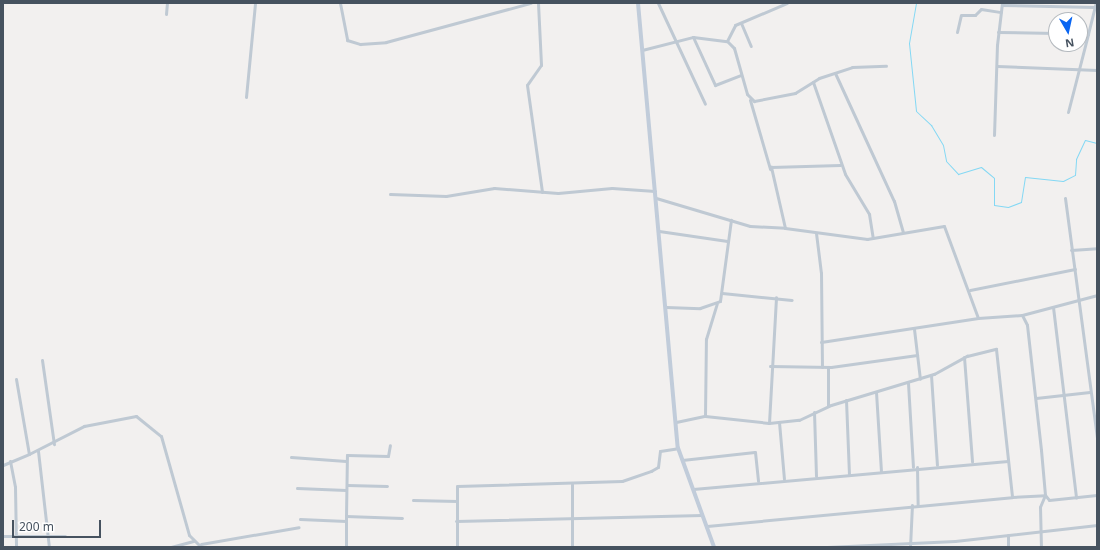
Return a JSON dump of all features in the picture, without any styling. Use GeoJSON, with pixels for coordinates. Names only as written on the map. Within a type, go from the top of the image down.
{"type":"FeatureCollection","features":[{"type":"Feature","properties":{"kind":"main road"},"geometry":{"type":"LineString","coordinates":[[638,3],[678,448],[714,547]]}},
{"type":"Feature","properties":{"kind":"street"},"geometry":{"type":"LineString","coordinates":[[166,14],[167,3]]}},
{"type":"Feature","properties":{"kind":"street"},"geometry":{"type":"LineString","coordinates":[[246,97],[255,3]]}},
{"type":"Feature","properties":{"kind":"street"},"geometry":{"type":"LineString","coordinates":[[340,3],[347,40],[360,44],[386,42],[531,3]]}},
{"type":"Feature","properties":{"kind":"street"},"geometry":{"type":"LineString","coordinates":[[538,3],[541,65],[527,86],[530,119],[540,156],[542,192]]}},
{"type":"Feature","properties":{"kind":"street"},"geometry":{"type":"LineString","coordinates":[[658,3],[706,104]]}},
{"type":"Feature","properties":{"kind":"street"},"geometry":{"type":"LineString","coordinates":[[727,41],[731,29],[741,23],[787,3]]}},
{"type":"Feature","properties":{"kind":"street"},"geometry":{"type":"LineString","coordinates":[[994,135],[998,32],[1002,4],[1096,5],[1088,34]]}},
{"type":"Feature","properties":{"kind":"street"},"geometry":{"type":"LineString","coordinates":[[957,32],[961,15],[975,15],[981,9],[1001,12]]}},
{"type":"Feature","properties":{"kind":"street"},"geometry":{"type":"LineString","coordinates":[[741,23],[751,46]]}},
{"type":"Feature","properties":{"kind":"street"},"geometry":{"type":"LineString","coordinates":[[998,32],[1048,33]]}},
{"type":"Feature","properties":{"kind":"street"},"geometry":{"type":"LineString","coordinates":[[642,50],[693,37],[727,41],[734,48],[770,169],[785,228]]}},
{"type":"Feature","properties":{"kind":"street"},"geometry":{"type":"LineString","coordinates":[[693,37],[715,85],[741,74]]}},
{"type":"Feature","properties":{"kind":"street"},"geometry":{"type":"LineString","coordinates":[[1068,112],[1083,52]]}},
{"type":"Feature","properties":{"kind":"street"},"geometry":{"type":"LineString","coordinates":[[750,100],[795,93],[813,82],[852,67],[886,66]]}},
{"type":"Feature","properties":{"kind":"street"},"geometry":{"type":"LineString","coordinates":[[997,66],[1079,67],[1097,70]]}},
{"type":"Feature","properties":{"kind":"street"},"geometry":{"type":"LineString","coordinates":[[835,73],[894,201],[903,232]]}},
{"type":"Feature","properties":{"kind":"street"},"geometry":{"type":"LineString","coordinates":[[813,82],[845,174],[869,214],[872,238]]}},
{"type":"Feature","properties":{"kind":"street"},"geometry":{"type":"LineString","coordinates":[[770,169],[781,165],[840,165]]}},
{"type":"Feature","properties":{"kind":"street"},"geometry":{"type":"LineString","coordinates":[[390,194],[446,196],[494,188],[542,192],[612,188],[655,191]]}},
{"type":"Feature","properties":{"kind":"street"},"geometry":{"type":"LineString","coordinates":[[656,198],[731,220],[816,233],[872,238],[903,232],[947,227],[970,290],[978,318]]}},
{"type":"Feature","properties":{"kind":"street"},"geometry":{"type":"LineString","coordinates":[[1065,198],[1097,439]]}},
{"type":"Feature","properties":{"kind":"street"},"geometry":{"type":"LineString","coordinates":[[704,416],[706,339],[722,293],[727,241],[731,220]]}},
{"type":"Feature","properties":{"kind":"street"},"geometry":{"type":"LineString","coordinates":[[659,231],[727,241]]}},
{"type":"Feature","properties":{"kind":"street"},"geometry":{"type":"LineString","coordinates":[[816,233],[821,273],[822,367]]}},
{"type":"Feature","properties":{"kind":"street"},"geometry":{"type":"LineString","coordinates":[[1071,250],[1097,248]]}},
{"type":"Feature","properties":{"kind":"street"},"geometry":{"type":"LineString","coordinates":[[970,290],[1075,269]]}},
{"type":"Feature","properties":{"kind":"street"},"geometry":{"type":"LineString","coordinates":[[722,293],[792,300]]}},
{"type":"Feature","properties":{"kind":"street"},"geometry":{"type":"LineString","coordinates":[[821,342],[914,329],[978,318],[1022,315],[1053,307],[1079,297],[1097,295]]}},
{"type":"Feature","properties":{"kind":"street"},"geometry":{"type":"LineString","coordinates":[[769,422],[770,366],[776,298]]}},
{"type":"Feature","properties":{"kind":"street"},"geometry":{"type":"LineString","coordinates":[[666,307],[700,308],[717,304]]}},
{"type":"Feature","properties":{"kind":"street"},"geometry":{"type":"LineString","coordinates":[[1053,307],[1076,498]]}},
{"type":"Feature","properties":{"kind":"street"},"geometry":{"type":"LineString","coordinates":[[1022,315],[1027,325],[1036,398],[1045,495],[1040,507],[1041,547]]}},
{"type":"Feature","properties":{"kind":"street"},"geometry":{"type":"LineString","coordinates":[[914,329],[920,379]]}},
{"type":"Feature","properties":{"kind":"street"},"geometry":{"type":"LineString","coordinates":[[676,422],[704,416],[769,422],[798,420],[828,406],[931,375],[964,357],[997,351],[1012,497]]}},
{"type":"Feature","properties":{"kind":"street"},"geometry":{"type":"LineString","coordinates":[[770,366],[828,367],[916,355]]}},
{"type":"Feature","properties":{"kind":"street"},"geometry":{"type":"LineString","coordinates":[[964,357],[972,462]]}},
{"type":"Feature","properties":{"kind":"street"},"geometry":{"type":"LineString","coordinates":[[42,360],[54,444]]}},
{"type":"Feature","properties":{"kind":"street"},"geometry":{"type":"LineString","coordinates":[[828,367],[828,406]]}},
{"type":"Feature","properties":{"kind":"street"},"geometry":{"type":"LineString","coordinates":[[931,375],[937,465]]}},
{"type":"Feature","properties":{"kind":"street"},"geometry":{"type":"LineString","coordinates":[[16,380],[29,454]]}},
{"type":"Feature","properties":{"kind":"street"},"geometry":{"type":"LineString","coordinates":[[908,383],[918,506]]}},
{"type":"Feature","properties":{"kind":"street"},"geometry":{"type":"LineString","coordinates":[[876,392],[881,471]]}},
{"type":"Feature","properties":{"kind":"street"},"geometry":{"type":"LineString","coordinates":[[1036,398],[1090,392]]}},
{"type":"Feature","properties":{"kind":"street"},"geometry":{"type":"LineString","coordinates":[[846,400],[850,474]]}},
{"type":"Feature","properties":{"kind":"street"},"geometry":{"type":"LineString","coordinates":[[814,412],[816,476]]}},
{"type":"Feature","properties":{"kind":"street"},"geometry":{"type":"LineString","coordinates":[[3,464],[54,444],[84,426],[136,416],[161,436],[193,541]]}},
{"type":"Feature","properties":{"kind":"street"},"geometry":{"type":"LineString","coordinates":[[779,422],[784,479]]}},
{"type":"Feature","properties":{"kind":"street"},"geometry":{"type":"LineString","coordinates":[[346,547],[346,460],[350,454],[388,456],[390,445]]}},
{"type":"Feature","properties":{"kind":"street"},"geometry":{"type":"LineString","coordinates":[[457,547],[457,486],[572,484],[622,481],[658,467],[660,451],[678,448]]}},
{"type":"Feature","properties":{"kind":"street"},"geometry":{"type":"LineString","coordinates":[[38,451],[48,547]]}},
{"type":"Feature","properties":{"kind":"street"},"geometry":{"type":"LineString","coordinates":[[682,460],[755,452],[758,481]]}},
{"type":"Feature","properties":{"kind":"street"},"geometry":{"type":"LineString","coordinates":[[291,457],[346,460]]}},
{"type":"Feature","properties":{"kind":"street"},"geometry":{"type":"LineString","coordinates":[[10,461],[15,487],[16,547]]}},
{"type":"Feature","properties":{"kind":"street"},"geometry":{"type":"LineString","coordinates":[[693,489],[758,481],[850,474],[937,465],[1008,461]]}},
{"type":"Feature","properties":{"kind":"street"},"geometry":{"type":"LineString","coordinates":[[572,484],[572,547]]}},
{"type":"Feature","properties":{"kind":"street"},"geometry":{"type":"LineString","coordinates":[[347,485],[387,486]]}},
{"type":"Feature","properties":{"kind":"street"},"geometry":{"type":"LineString","coordinates":[[297,488],[346,490]]}},
{"type":"Feature","properties":{"kind":"street"},"geometry":{"type":"LineString","coordinates":[[1045,495],[1049,500],[1097,495]]}},
{"type":"Feature","properties":{"kind":"street"},"geometry":{"type":"LineString","coordinates":[[707,526],[1045,495]]}},
{"type":"Feature","properties":{"kind":"street"},"geometry":{"type":"LineString","coordinates":[[413,500],[457,501]]}},
{"type":"Feature","properties":{"kind":"street"},"geometry":{"type":"LineString","coordinates":[[910,547],[912,506]]}},
{"type":"Feature","properties":{"kind":"street"},"geometry":{"type":"LineString","coordinates":[[456,520],[702,515]]}},
{"type":"Feature","properties":{"kind":"street"},"geometry":{"type":"LineString","coordinates":[[346,516],[402,518]]}},
{"type":"Feature","properties":{"kind":"street"},"geometry":{"type":"LineString","coordinates":[[300,519],[346,521]]}},
{"type":"Feature","properties":{"kind":"street"},"geometry":{"type":"LineString","coordinates":[[827,547],[910,540],[1041,533],[1097,525]]}},
{"type":"Feature","properties":{"kind":"street"},"geometry":{"type":"LineString","coordinates":[[171,547],[193,541],[201,545],[299,527]]}},
{"type":"Feature","properties":{"kind":"street"},"geometry":{"type":"LineString","coordinates":[[1008,534],[1008,547]]}},
{"type":"Feature","properties":{"kind":"street"},"geometry":{"type":"LineString","coordinates":[[3,536],[65,536]]}},
{"type":"Feature","properties":{"kind":"waterway"},"geometry":{"type":"LineString","coordinates":[[916,3],[909,43],[916,111],[931,125],[943,145],[946,161],[958,174],[981,167],[994,178],[994,205],[1008,207],[1021,202],[1025,177],[1063,181],[1075,175],[1076,159],[1085,140],[1097,143]]}}]}
